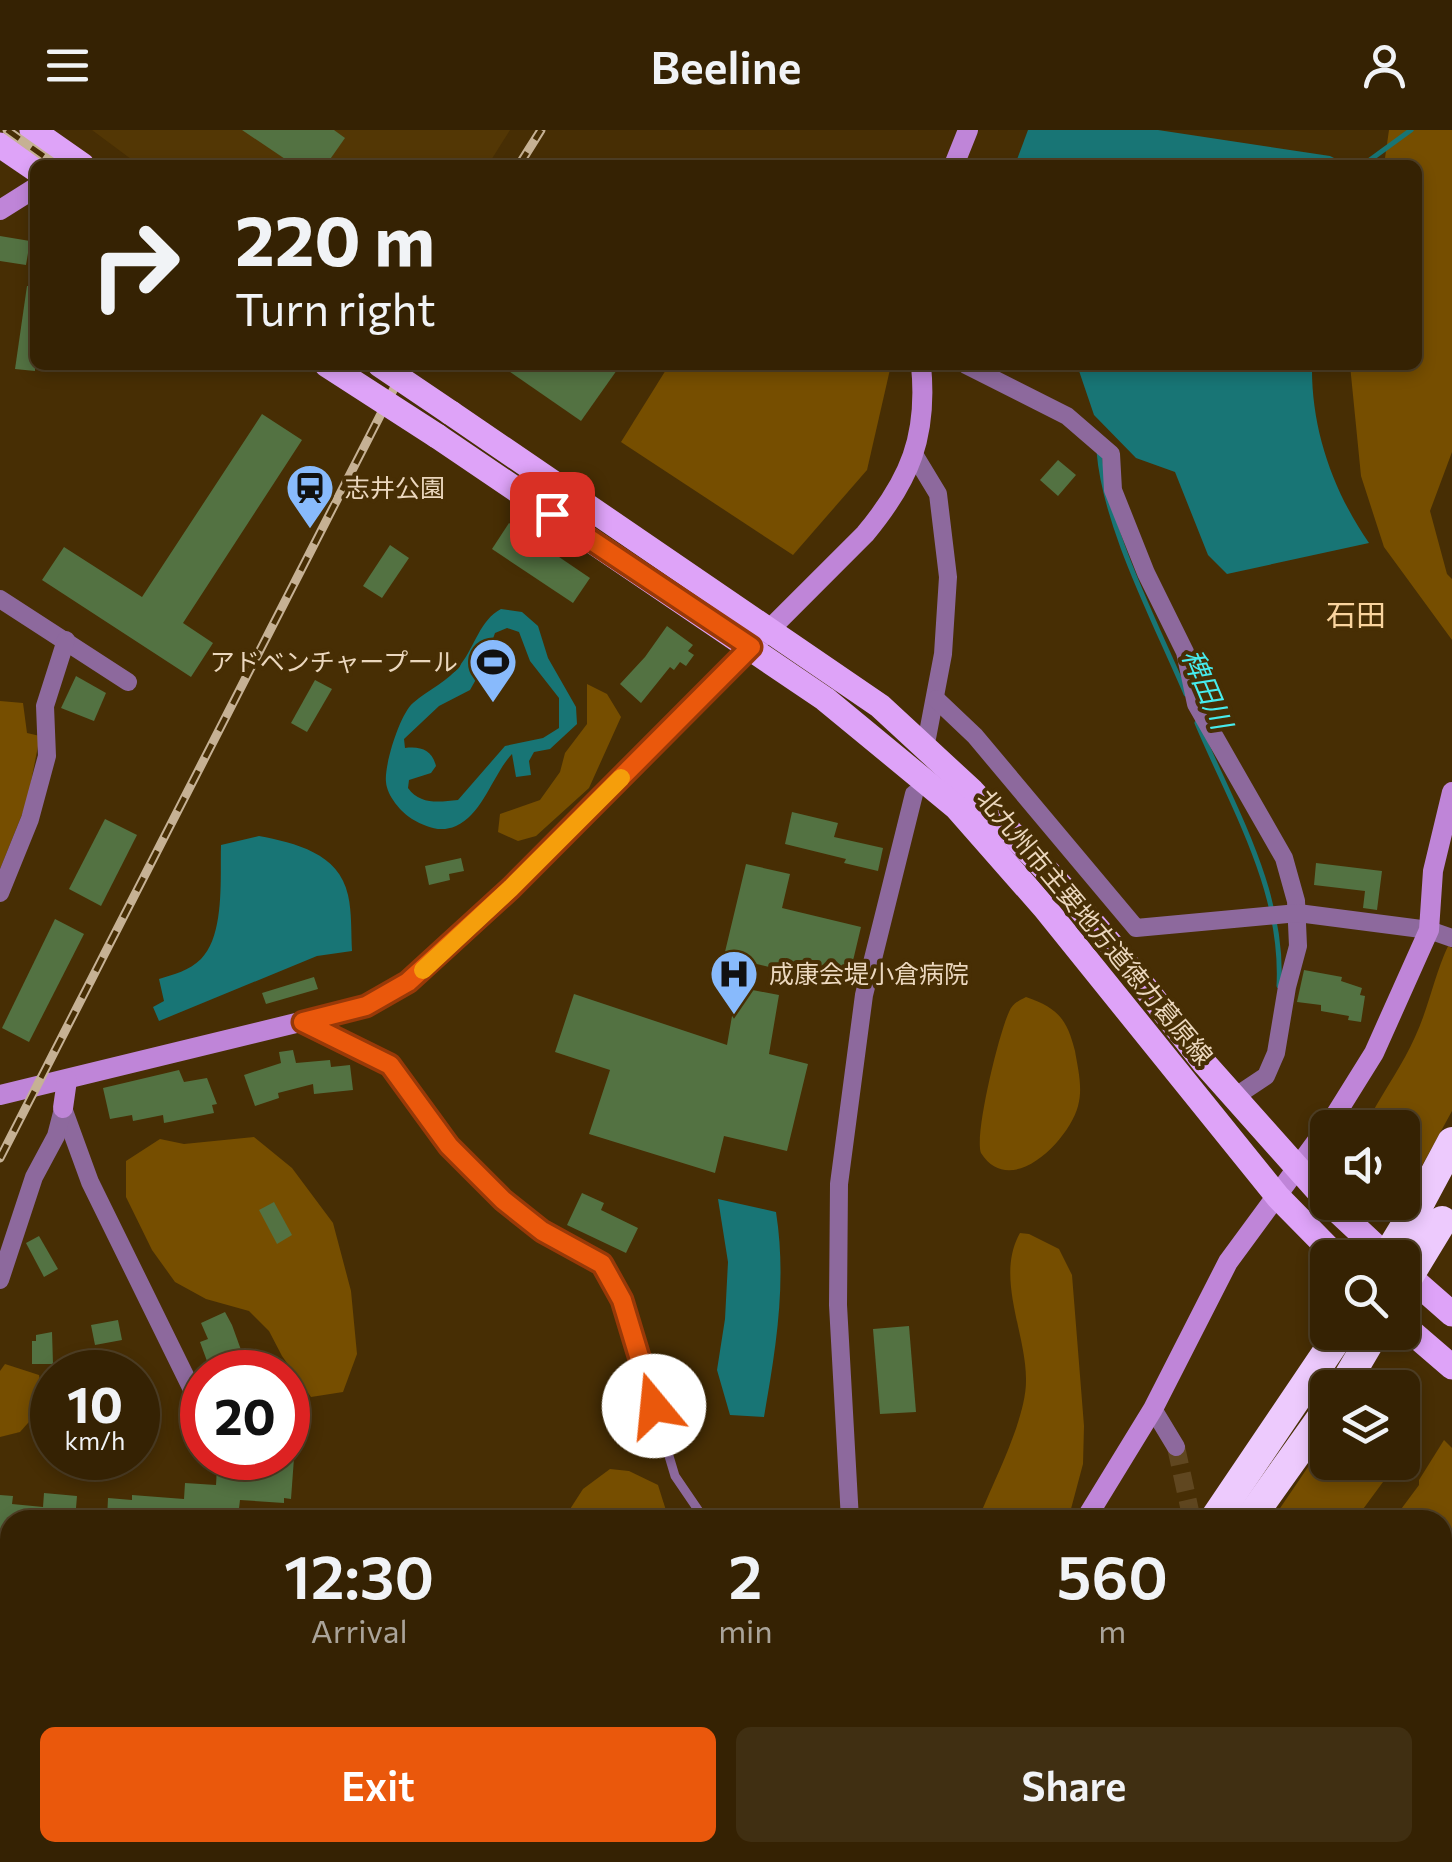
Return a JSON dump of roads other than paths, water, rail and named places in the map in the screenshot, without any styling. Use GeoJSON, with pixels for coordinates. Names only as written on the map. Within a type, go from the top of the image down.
{"type":"FeatureCollection","features":[{"type":"Feature","properties":{"kind":"highway"},"geometry":{"type":"LineString","coordinates":[[1420,1248],[1438,1209],[1452,1142]]}},
{"type":"Feature","properties":{"kind":"highway"},"geometry":{"type":"LineString","coordinates":[[1406,1240],[1438,1209]]}},
{"type":"Feature","properties":{"kind":"highway"},"geometry":{"type":"LineString","coordinates":[[1344,1370],[1360,1350]]}},
{"type":"Feature","properties":{"kind":"highway"},"geometry":{"type":"LineString","coordinates":[[1223,1510],[1310,1410]]}},
{"type":"Feature","properties":{"kind":"highway"},"geometry":{"type":"LineString","coordinates":[[1257,1510],[1310,1434]]}},
{"type":"Feature","properties":{"kind":"main road"},"geometry":{"type":"LineString","coordinates":[[32,130],[75,160]]}},
{"type":"Feature","properties":{"kind":"main road"},"geometry":{"type":"LineString","coordinates":[[0,145],[30,165]]}},
{"type":"Feature","properties":{"kind":"main road","name":"北九州市主要地方道徳力葛原線"},"geometry":{"type":"LineString","coordinates":[[335,370],[760,638],[880,706],[972,791],[1101,932],[1205,1064],[1310,1183]]}},
{"type":"Feature","properties":{"kind":"main road","name":"北九州市主要地方道徳力葛原線"},"geometry":{"type":"LineString","coordinates":[[387,370],[760,638],[956,808],[1044,906],[1278,1196],[1321,1240]]}},
{"type":"Feature","properties":{"kind":"main road","name":"北九州市主要地方道徳力葛原線"},"geometry":{"type":"LineString","coordinates":[[1347,1220],[1368,1240]]}},
{"type":"Feature","properties":{"kind":"main road"},"geometry":{"type":"LineString","coordinates":[[1420,1286],[1452,1314]]}},
{"type":"Feature","properties":{"kind":"main road"},"geometry":{"type":"LineString","coordinates":[[1420,1339],[1452,1367]]}},
{"type":"Feature","properties":{"kind":"street"},"geometry":{"type":"LineString","coordinates":[[956,160],[968,130]]}},
{"type":"Feature","properties":{"kind":"street"},"geometry":{"type":"LineString","coordinates":[[0,210],[30,191]]}},
{"type":"Feature","properties":{"kind":"street"},"geometry":{"type":"LineString","coordinates":[[0,1095],[366,1006],[408,982],[511,888],[875,523],[894,500],[915,456],[924,394],[922,370]]}},
{"type":"Feature","properties":{"kind":"street"},"geometry":{"type":"LineString","coordinates":[[976,370],[1067,416],[1111,454],[1114,490],[1146,573],[1185,652],[1196,704],[1284,858],[1298,913],[1298,946],[1276,1053],[1266,1076],[1236,1096]]}},
{"type":"Feature","properties":{"kind":"street"},"geometry":{"type":"LineString","coordinates":[[915,456],[938,494],[948,577],[943,654],[927,738]]}},
{"type":"Feature","properties":{"kind":"street"},"geometry":{"type":"LineString","coordinates":[[0,599],[128,682]]}},
{"type":"Feature","properties":{"kind":"street"},"geometry":{"type":"LineString","coordinates":[[0,894],[30,819],[43,772],[47,756],[45,706],[66,640]]}},
{"type":"Feature","properties":{"kind":"street"},"geometry":{"type":"LineString","coordinates":[[936,699],[974,736],[1136,928],[1298,913],[1428,930],[1452,938]]}},
{"type":"Feature","properties":{"kind":"street"},"geometry":{"type":"LineString","coordinates":[[1091,1510],[1153,1409],[1228,1262],[1297,1170],[1374,1053],[1428,930],[1433,871],[1452,792]]}},
{"type":"Feature","properties":{"kind":"street"},"geometry":{"type":"LineString","coordinates":[[849,1510],[838,1306],[839,1184],[864,995],[914,794]]}},
{"type":"Feature","properties":{"kind":"street"},"geometry":{"type":"LineString","coordinates":[[0,1280],[34,1178],[56,1136],[67,1080]]}},
{"type":"Feature","properties":{"kind":"street"},"geometry":{"type":"LineString","coordinates":[[63,1108],[90,1182],[180,1365]]}},
{"type":"Feature","properties":{"kind":"street"},"geometry":{"type":"LineString","coordinates":[[1153,1409],[1176,1446]]}},
{"type":"Feature","properties":{"kind":"lane"},"geometry":{"type":"LineString","coordinates":[[303,1022],[390,1065],[449,1146],[503,1200],[542,1231],[602,1264],[622,1300],[675,1476],[698,1510]]}},
{"type":"Feature","properties":{"kind":"water"},"geometry":{"type":"Polygon","coordinates":[[[1028,130],[1158,130],[1338,160],[1017,160],[1028,130]]]}},
{"type":"Feature","properties":{"kind":"water"},"geometry":{"type":"Polygon","coordinates":[[[1079,370],[1312,370],[1315,412],[1327,458],[1345,502],[1369,543],[1227,574],[1208,555],[1175,472],[1136,458],[1094,415],[1079,370]]]}},
{"type":"Feature","properties":{"kind":"water"},"geometry":{"type":"Polygon","coordinates":[[[501,609],[522,612],[538,626],[548,658],[576,707],[577,724],[550,749],[534,752],[529,761],[531,775],[516,777],[512,754],[481,803],[465,820],[450,828],[428,827],[403,812],[389,793],[386,774],[394,740],[408,709],[456,670],[501,609]],[[507,628],[495,633],[470,690],[439,706],[404,739],[405,748],[425,750],[436,766],[431,773],[409,780],[408,788],[418,797],[430,801],[458,800],[505,746],[543,738],[559,728],[559,698],[530,661],[519,632],[507,628]]]}},
{"type":"Feature","properties":{"kind":"water"},"geometry":{"type":"Polygon","coordinates":[[[259,836],[314,852],[335,869],[348,895],[352,951],[317,956],[159,1021],[153,1007],[164,1001],[159,979],[196,963],[209,949],[214,936],[220,905],[221,845],[259,836]]]}},
{"type":"Feature","properties":{"kind":"water"},"geometry":{"type":"Polygon","coordinates":[[[718,1199],[776,1212],[780,1289],[764,1417],[730,1415],[717,1370],[728,1262],[718,1199]]]}},
{"type":"Feature","properties":{"kind":"waterway","name":"稗田川"},"geometry":{"type":"LineString","coordinates":[[1370,160],[1411,130]]}},
{"type":"Feature","properties":{"kind":"waterway","name":"稗田川"},"geometry":{"type":"LineString","coordinates":[[1099,451],[1121,543],[1186,694]]}},
{"type":"Feature","properties":{"kind":"waterway","name":"稗田川"},"geometry":{"type":"LineString","coordinates":[[1197,723],[1265,883],[1278,951],[1279,986]]}},
{"type":"Feature","properties":{"kind":"tunnel"},"geometry":{"type":"LineString","coordinates":[[1176,1447],[1190,1510]]}},
{"type":"Feature","properties":{"kind":"railway"},"geometry":{"type":"LineString","coordinates":[[7,130],[49,160]]}},
{"type":"Feature","properties":{"kind":"railway"},"geometry":{"type":"LineString","coordinates":[[522,160],[541,130]]}},
{"type":"Feature","properties":{"kind":"railway"},"geometry":{"type":"LineString","coordinates":[[0,1158],[403,370]]}},
{"type":"Feature","properties":{"kind":"place","name":"志井公園"},"geometry":{"type":"Point","coordinates":[310,530]}},
{"type":"Feature","properties":{"kind":"place","name":"アドベンチャープール"},"geometry":{"type":"Point","coordinates":[493,704]}},
{"type":"Feature","properties":{"kind":"place","name":"成康会堤小倉病院"},"geometry":{"type":"Point","coordinates":[734,1016]}},
{"type":"Feature","properties":{"kind":"district","name":"石田"},"geometry":{"type":"Point","coordinates":[1356,616]}}]}
